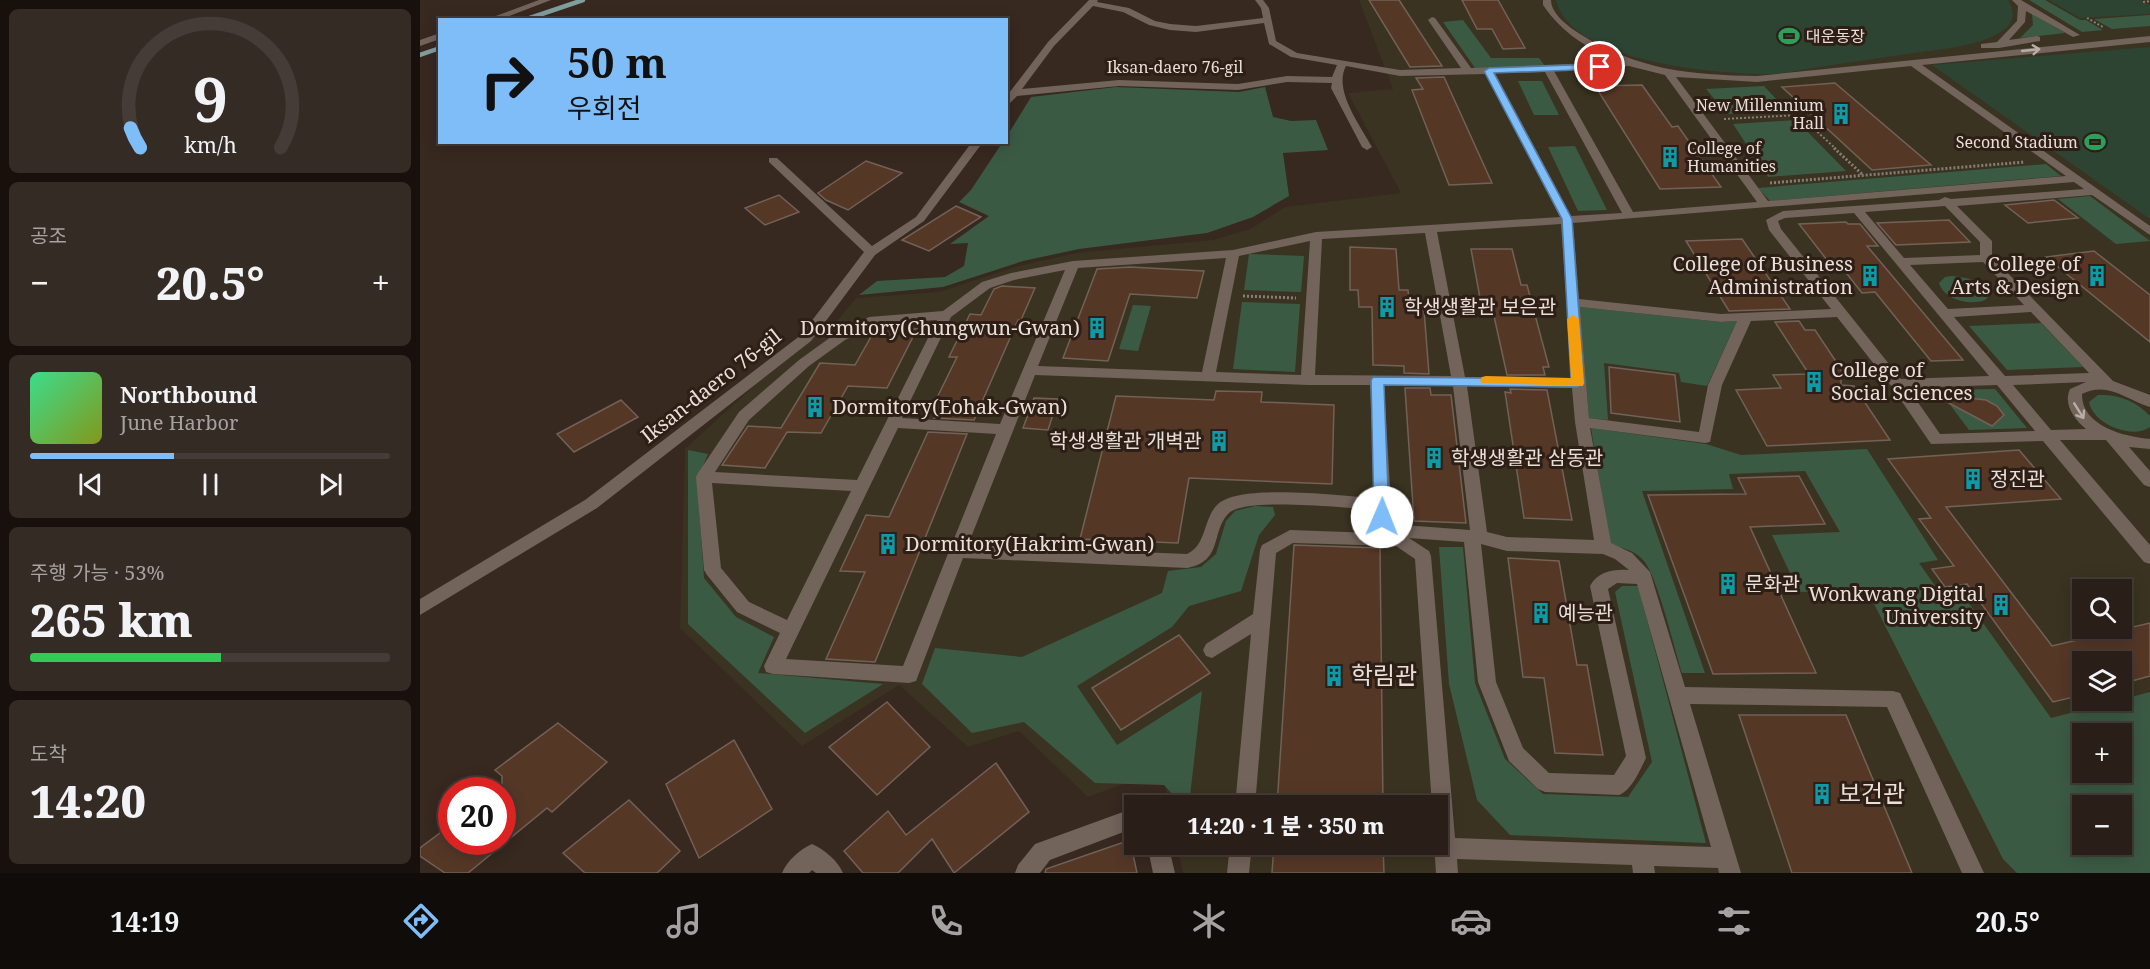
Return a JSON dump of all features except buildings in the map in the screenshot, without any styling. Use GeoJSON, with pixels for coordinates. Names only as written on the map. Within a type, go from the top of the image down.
{"type":"FeatureCollection","features":[{"type":"Feature","properties":{"kind":"street"},"geometry":{"type":"LineString","coordinates":[[495,18],[547,0]]}},
{"type":"Feature","properties":{"kind":"street"},"geometry":{"type":"LineString","coordinates":[[1259,0],[1265,8],[1272,42],[1294,55],[1400,73],[1548,69],[1628,63]]}},
{"type":"Feature","properties":{"kind":"street"},"geometry":{"type":"LineString","coordinates":[[1547,0],[1547,5],[1564,28],[1598,50],[1628,63],[1670,75],[1706,79],[1757,79],[2150,39]]}},
{"type":"Feature","properties":{"kind":"street","name":"Iksan-daero 76-gil"},"geometry":{"type":"LineString","coordinates":[[1008,101],[1051,44],[1092,1],[1126,10],[1152,23],[1170,27],[1196,29],[1268,20]]}},
{"type":"Feature","properties":{"kind":"street"},"geometry":{"type":"LineString","coordinates":[[2019,2],[2076,35]]}},
{"type":"Feature","properties":{"kind":"street"},"geometry":{"type":"LineString","coordinates":[[1991,54],[2021,22],[2019,2]]}},
{"type":"Feature","properties":{"kind":"street"},"geometry":{"type":"LineString","coordinates":[[1432,20],[1468,71]]}},
{"type":"Feature","properties":{"kind":"street"},"geometry":{"type":"LineString","coordinates":[[2055,37],[2112,32]]}},
{"type":"Feature","properties":{"kind":"street"},"geometry":{"type":"LineString","coordinates":[[420,43],[438,37]]}},
{"type":"Feature","properties":{"kind":"street"},"geometry":{"type":"LineString","coordinates":[[1911,62],[2002,42],[2044,38]]}},
{"type":"Feature","properties":{"kind":"street"},"geometry":{"type":"LineString","coordinates":[[1911,62],[2150,231]]}},
{"type":"Feature","properties":{"kind":"street"},"geometry":{"type":"LineString","coordinates":[[1342,63],[1336,80],[1336,88],[1367,147]]}},
{"type":"Feature","properties":{"kind":"street"},"geometry":{"type":"LineString","coordinates":[[1548,69],[1629,216]]}},
{"type":"Feature","properties":{"kind":"street"},"geometry":{"type":"LineString","coordinates":[[1489,71],[1567,219],[1582,422],[1603,547]]}},
{"type":"Feature","properties":{"kind":"street"},"geometry":{"type":"LineString","coordinates":[[1670,75],[1765,205]]}},
{"type":"Feature","properties":{"kind":"street","name":"Iksan-daero 76-gil"},"geometry":{"type":"LineString","coordinates":[[1014,93],[1119,83],[1238,87],[1287,79],[1336,80]]}},
{"type":"Feature","properties":{"kind":"street","name":"Iksan-daero 76-gil"},"geometry":{"type":"LineString","coordinates":[[420,608],[591,504],[806,338],[871,252],[920,219],[976,144]]}},
{"type":"Feature","properties":{"kind":"street"},"geometry":{"type":"LineString","coordinates":[[773,160],[871,252]]}},
{"type":"Feature","properties":{"kind":"street"},"geometry":{"type":"LineString","coordinates":[[1073,265],[1005,429],[909,675],[773,666],[946,315],[986,285],[1011,277],[1073,265],[1233,254],[1316,236],[1629,216],[2075,179]]}},
{"type":"Feature","properties":{"kind":"street"},"geometry":{"type":"LineString","coordinates":[[1937,191],[1986,241],[1986,258],[2106,382]]}},
{"type":"Feature","properties":{"kind":"street"},"geometry":{"type":"LineString","coordinates":[[2093,192],[1783,215],[1772,220],[1775,230],[1897,384],[1936,440],[2109,435],[2150,481]]}},
{"type":"Feature","properties":{"kind":"street"},"geometry":{"type":"LineString","coordinates":[[1857,210],[2150,557]]}},
{"type":"Feature","properties":{"kind":"street"},"geometry":{"type":"LineString","coordinates":[[1430,228],[1459,380],[1487,682],[1516,754],[1545,782],[1619,785],[1636,758],[1599,586],[1614,576],[1644,577]]}},
{"type":"Feature","properties":{"kind":"street"},"geometry":{"type":"LineString","coordinates":[[1308,380],[1316,236]]}},
{"type":"Feature","properties":{"kind":"street"},"geometry":{"type":"LineString","coordinates":[[1208,377],[1233,254]]}},
{"type":"Feature","properties":{"kind":"street"},"geometry":{"type":"LineString","coordinates":[[1901,262],[1986,258]]}},
{"type":"Feature","properties":{"kind":"street"},"geometry":{"type":"LineString","coordinates":[[1572,302],[1721,318],[1842,313]]}},
{"type":"Feature","properties":{"kind":"street"},"geometry":{"type":"LineString","coordinates":[[1944,313],[2035,309]]}},
{"type":"Feature","properties":{"kind":"street"},"geometry":{"type":"LineString","coordinates":[[790,630],[743,607],[713,570],[704,477],[744,416],[804,363],[840,337],[874,320],[946,315]]}},
{"type":"Feature","properties":{"kind":"street"},"geometry":{"type":"LineString","coordinates":[[1582,422],[1705,438],[1715,385],[1746,317]]}},
{"type":"Feature","properties":{"kind":"street"},"geometry":{"type":"LineString","coordinates":[[1029,370],[1308,380],[1578,383]]}},
{"type":"Feature","properties":{"kind":"street"},"geometry":{"type":"LineString","coordinates":[[1377,380],[1383,504],[1381,530],[1475,537],[1507,544],[1603,547],[1623,554],[1636,564],[1644,577],[1727,866],[1643,864],[1448,848]]}},
{"type":"Feature","properties":{"kind":"street"},"geometry":{"type":"LineString","coordinates":[[1897,384],[2001,381],[2106,382],[2150,402]]}},
{"type":"Feature","properties":{"kind":"street"},"geometry":{"type":"LineString","coordinates":[[2106,382],[2083,387],[2075,392],[2073,400],[2076,409],[2084,419],[2109,435],[2127,441],[2150,444]]}},
{"type":"Feature","properties":{"kind":"street"},"geometry":{"type":"LineString","coordinates":[[893,423],[1005,429]]}},
{"type":"Feature","properties":{"kind":"street"},"geometry":{"type":"LineString","coordinates":[[704,477],[860,486]]}},
{"type":"Feature","properties":{"kind":"street"},"geometry":{"type":"LineString","coordinates":[[958,551],[1170,562],[1193,560],[1208,548],[1215,520],[1228,505],[1253,500],[1383,504]]}},
{"type":"Feature","properties":{"kind":"street"},"geometry":{"type":"LineString","coordinates":[[1246,795],[1268,550],[1290,536],[1399,540],[1424,556],[1442,795]]}},
{"type":"Feature","properties":{"kind":"street"},"geometry":{"type":"LineString","coordinates":[[1212,650],[1262,618]]}},
{"type":"Feature","properties":{"kind":"street"},"geometry":{"type":"LineString","coordinates":[[1678,695],[1893,699],[1973,873]]}},
{"type":"Feature","properties":{"kind":"street"},"geometry":{"type":"LineString","coordinates":[[1026,873],[1043,852],[1124,822]]}},
{"type":"Feature","properties":{"kind":"street"},"geometry":{"type":"LineString","coordinates":[[793,873],[812,855],[832,873]]}},
{"type":"Feature","properties":{"kind":"street"},"geometry":{"type":"LineString","coordinates":[[1160,855],[1164,873]]}},
{"type":"Feature","properties":{"kind":"street"},"geometry":{"type":"LineString","coordinates":[[1238,873],[1240,855]]}},
{"type":"Feature","properties":{"kind":"street"},"geometry":{"type":"LineString","coordinates":[[1446,855],[1447,873]]}},
{"type":"Feature","properties":{"kind":"path"},"geometry":{"type":"LineString","coordinates":[[2143,2],[2150,1]]}},
{"type":"Feature","properties":{"kind":"path"},"geometry":{"type":"LineString","coordinates":[[2087,18],[2112,32]]}},
{"type":"Feature","properties":{"kind":"path"},"geometry":{"type":"LineString","coordinates":[[1702,120],[1799,115],[1863,175]]}},
{"type":"Feature","properties":{"kind":"path"},"geometry":{"type":"LineString","coordinates":[[1748,184],[2049,160]]}},
{"type":"Feature","properties":{"kind":"path"},"geometry":{"type":"LineString","coordinates":[[1225,295],[1313,298]]}},
{"type":"Feature","properties":{"kind":"shaded area"},"geometry":{"type":"Polygon","coordinates":[[[1359,0],[2150,0],[2150,873],[1183,873],[1179,855],[1448,855],[1448,795],[1167,795],[1161,770],[1088,797],[1019,731],[968,747],[899,685],[802,746],[680,628],[685,449],[806,338],[837,321],[856,298],[939,292],[1018,266],[1076,253],[1213,240],[1250,229],[1285,207],[1401,193],[1348,93],[1393,89],[1359,0]]]}},
{"type":"Feature","properties":{"kind":"green space","name":"대운동장"},"geometry":{"type":"Polygon","coordinates":[[[1556,0],[2008,0],[2013,14],[2011,22],[1996,35],[1970,44],[1777,74],[1753,74],[1688,68],[1619,52],[1589,39],[1568,22],[1556,0]]]}},
{"type":"Feature","properties":{"kind":"green space"},"geometry":{"type":"Polygon","coordinates":[[[2029,0],[2045,0],[2103,30],[2082,32],[2029,0]]]}},
{"type":"Feature","properties":{"kind":"green space"},"geometry":{"type":"Polygon","coordinates":[[[2049,0],[2140,0],[2150,5],[2150,14],[2080,18],[2049,0]]]}},
{"type":"Feature","properties":{"kind":"green space"},"geometry":{"type":"Polygon","coordinates":[[[2032,14],[2065,33],[2020,38],[2033,25],[2032,14]]]}},
{"type":"Feature","properties":{"kind":"green space"},"geometry":{"type":"Polygon","coordinates":[[[2150,15],[2150,26],[2112,29],[2094,19],[2150,15]]]}},
{"type":"Feature","properties":{"kind":"green space"},"geometry":{"type":"Polygon","coordinates":[[[1463,20],[1491,58],[1539,58],[1545,66],[1475,68],[1443,22],[1463,20]]]}},
{"type":"Feature","properties":{"kind":"green space","name":"Second Stadium"},"geometry":{"type":"Polygon","coordinates":[[[2150,47],[2150,219],[1932,65],[2150,47]]]}},
{"type":"Feature","properties":{"kind":"green space"},"geometry":{"type":"Polygon","coordinates":[[[1518,81],[1542,81],[1559,115],[1534,115],[1518,81]]]}},
{"type":"Feature","properties":{"kind":"green space"},"geometry":{"type":"Polygon","coordinates":[[[1764,86],[1788,112],[1727,114],[1706,89],[1764,86]]]}},
{"type":"Feature","properties":{"kind":"green space"},"geometry":{"type":"Polygon","coordinates":[[[1116,87],[1239,92],[1265,87],[1273,117],[1291,121],[1316,120],[1328,150],[1283,153],[1289,196],[1253,217],[1207,233],[1079,249],[1023,261],[943,287],[859,295],[877,281],[945,277],[964,266],[968,243],[950,244],[989,216],[959,202],[971,190],[1001,144],[1008,144],[1008,134],[1031,97],[1116,87]]]}},
{"type":"Feature","properties":{"kind":"green space"},"geometry":{"type":"Polygon","coordinates":[[[1796,120],[1846,171],[1768,177],[1733,124],[1796,120]]]}},
{"type":"Feature","properties":{"kind":"green space"},"geometry":{"type":"Polygon","coordinates":[[[1575,146],[1607,210],[1578,211],[1548,147],[1575,146]]]}},
{"type":"Feature","properties":{"kind":"green space"},"geometry":{"type":"Polygon","coordinates":[[[2046,164],[2061,176],[1770,201],[1758,188],[2046,164]]]}},
{"type":"Feature","properties":{"kind":"green space"},"geometry":{"type":"Polygon","coordinates":[[[2090,196],[2150,241],[2116,244],[2058,199],[2090,196]]]}},
{"type":"Feature","properties":{"kind":"green space"},"geometry":{"type":"Polygon","coordinates":[[[1249,254],[1304,256],[1301,292],[1244,290],[1249,254]]]}},
{"type":"Feature","properties":{"kind":"green space"},"geometry":{"type":"Polygon","coordinates":[[[1951,276],[1979,284],[1988,297],[1979,302],[1965,302],[1946,294],[1939,283],[1945,277],[1951,276]]]}},
{"type":"Feature","properties":{"kind":"green space"},"geometry":{"type":"Polygon","coordinates":[[[1242,302],[1300,304],[1295,372],[1233,369],[1242,302]]]}},
{"type":"Feature","properties":{"kind":"green space"},"geometry":{"type":"Polygon","coordinates":[[[1133,305],[1151,306],[1138,351],[1119,349],[1133,305]]]}},
{"type":"Feature","properties":{"kind":"green space"},"geometry":{"type":"Polygon","coordinates":[[[1580,307],[1721,322],[1737,321],[1707,386],[1681,382],[1679,373],[1604,363],[1608,420],[1589,418],[1580,307]]]}},
{"type":"Feature","properties":{"kind":"green space"},"geometry":{"type":"Polygon","coordinates":[[[2041,323],[2083,367],[2007,370],[1969,326],[2041,323]]]}},
{"type":"Feature","properties":{"kind":"green space"},"geometry":{"type":"Polygon","coordinates":[[[1995,389],[2027,428],[1969,430],[1939,390],[1995,389]]]}},
{"type":"Feature","properties":{"kind":"green space"},"geometry":{"type":"Polygon","coordinates":[[[2098,395],[2120,397],[2133,402],[2150,416],[2150,427],[2133,432],[2114,428],[2105,423],[2092,410],[2089,402],[2098,395]]]}},
{"type":"Feature","properties":{"kind":"green space"},"geometry":{"type":"Polygon","coordinates":[[[1591,428],[1706,444],[1741,455],[1867,449],[1938,560],[1919,563],[1943,597],[1963,595],[2051,718],[2078,711],[2132,711],[2132,697],[2150,692],[2150,873],[2017,873],[2003,859],[1867,590],[1799,592],[1772,535],[1840,532],[1805,471],[1729,474],[1733,489],[1642,491],[1705,673],[1682,673],[1660,597],[1649,569],[1637,554],[1610,545],[1591,428]]]}},
{"type":"Feature","properties":{"kind":"green space"},"geometry":{"type":"Polygon","coordinates":[[[688,450],[708,454],[697,480],[704,578],[736,617],[774,637],[758,673],[883,684],[805,733],[688,624],[688,450]]]}},
{"type":"Feature","properties":{"kind":"green space"},"geometry":{"type":"Polygon","coordinates":[[[1255,506],[1273,507],[1275,515],[1259,535],[1241,591],[1189,606],[1172,627],[1077,686],[1117,745],[1202,691],[1190,795],[1173,795],[1164,785],[1095,783],[1024,722],[972,733],[922,684],[935,648],[1022,657],[1162,593],[1168,571],[1201,567],[1216,554],[1226,521],[1235,511],[1255,506]]]}},
{"type":"Feature","properties":{"kind":"green space"},"geometry":{"type":"Polygon","coordinates":[[[1439,547],[1463,547],[1475,683],[1505,759],[1543,794],[1628,797],[1652,762],[1615,592],[1622,586],[1638,586],[1706,843],[1510,835],[1477,800],[1449,684],[1439,547]]]}},
{"type":"Feature","properties":{"kind":"waterway"},"geometry":{"type":"LineString","coordinates":[[530,18],[583,0]]}},
{"type":"Feature","properties":{"kind":"waterway"},"geometry":{"type":"LineString","coordinates":[[420,55],[438,49]]}},
{"type":"Feature","properties":{"kind":"slow traffic"},"geometry":{"type":"LineString","coordinates":[[1486,380],[1578,383],[1573,319]]}},
{"type":"Feature","properties":{"kind":"place","name":"대운동장"},"geometry":{"type":"Point","coordinates":[1789,36]}},
{"type":"Feature","properties":{"kind":"place","name":"New Millennium Hall"},"geometry":{"type":"Point","coordinates":[1841,114]}},
{"type":"Feature","properties":{"kind":"place","name":"Second Stadium"},"geometry":{"type":"Point","coordinates":[2095,142]}},
{"type":"Feature","properties":{"kind":"place","name":"College of Humanities"},"geometry":{"type":"Point","coordinates":[1670,157]}},
{"type":"Feature","properties":{"kind":"place","name":"College of Business Administration"},"geometry":{"type":"Point","coordinates":[1870,276]}},
{"type":"Feature","properties":{"kind":"place","name":"College of Arts & Design"},"geometry":{"type":"Point","coordinates":[2097,276]}},
{"type":"Feature","properties":{"kind":"place","name":"학생생활관 보은관"},"geometry":{"type":"Point","coordinates":[1387,307]}},
{"type":"Feature","properties":{"kind":"place","name":"Dormitory(Chungwun-Gwan)"},"geometry":{"type":"Point","coordinates":[1097,328]}},
{"type":"Feature","properties":{"kind":"place","name":"College of Social Sciences"},"geometry":{"type":"Point","coordinates":[1814,382]}},
{"type":"Feature","properties":{"kind":"place","name":"Dormitory(Eohak-Gwan)"},"geometry":{"type":"Point","coordinates":[815,407]}},
{"type":"Feature","properties":{"kind":"place","name":"학생생활관 개벽관"},"geometry":{"type":"Point","coordinates":[1219,441]}},
{"type":"Feature","properties":{"kind":"place","name":"학생생활관 삼동관"},"geometry":{"type":"Point","coordinates":[1434,458]}},
{"type":"Feature","properties":{"kind":"place","name":"정진관"},"geometry":{"type":"Point","coordinates":[1973,479]}},
{"type":"Feature","properties":{"kind":"place","name":"Dormitory(Hakrim-Gwan)"},"geometry":{"type":"Point","coordinates":[888,544]}},
{"type":"Feature","properties":{"kind":"place","name":"문화관"},"geometry":{"type":"Point","coordinates":[1728,584]}},
{"type":"Feature","properties":{"kind":"place","name":"Wonkwang Digital University"},"geometry":{"type":"Point","coordinates":[2001,605]}},
{"type":"Feature","properties":{"kind":"place","name":"예능관"},"geometry":{"type":"Point","coordinates":[1541,613]}},
{"type":"Feature","properties":{"kind":"place","name":"학림관"},"geometry":{"type":"Point","coordinates":[1334,676]}},
{"type":"Feature","properties":{"kind":"place","name":"보건관"},"geometry":{"type":"Point","coordinates":[1822,794]}},
{"type":"Feature","properties":{"kind":"route"},"geometry":{"type":"LineString","coordinates":[[1382,517],[1377,380],[1578,383],[1567,219],[1489,71],[1600,67]]}}]}
